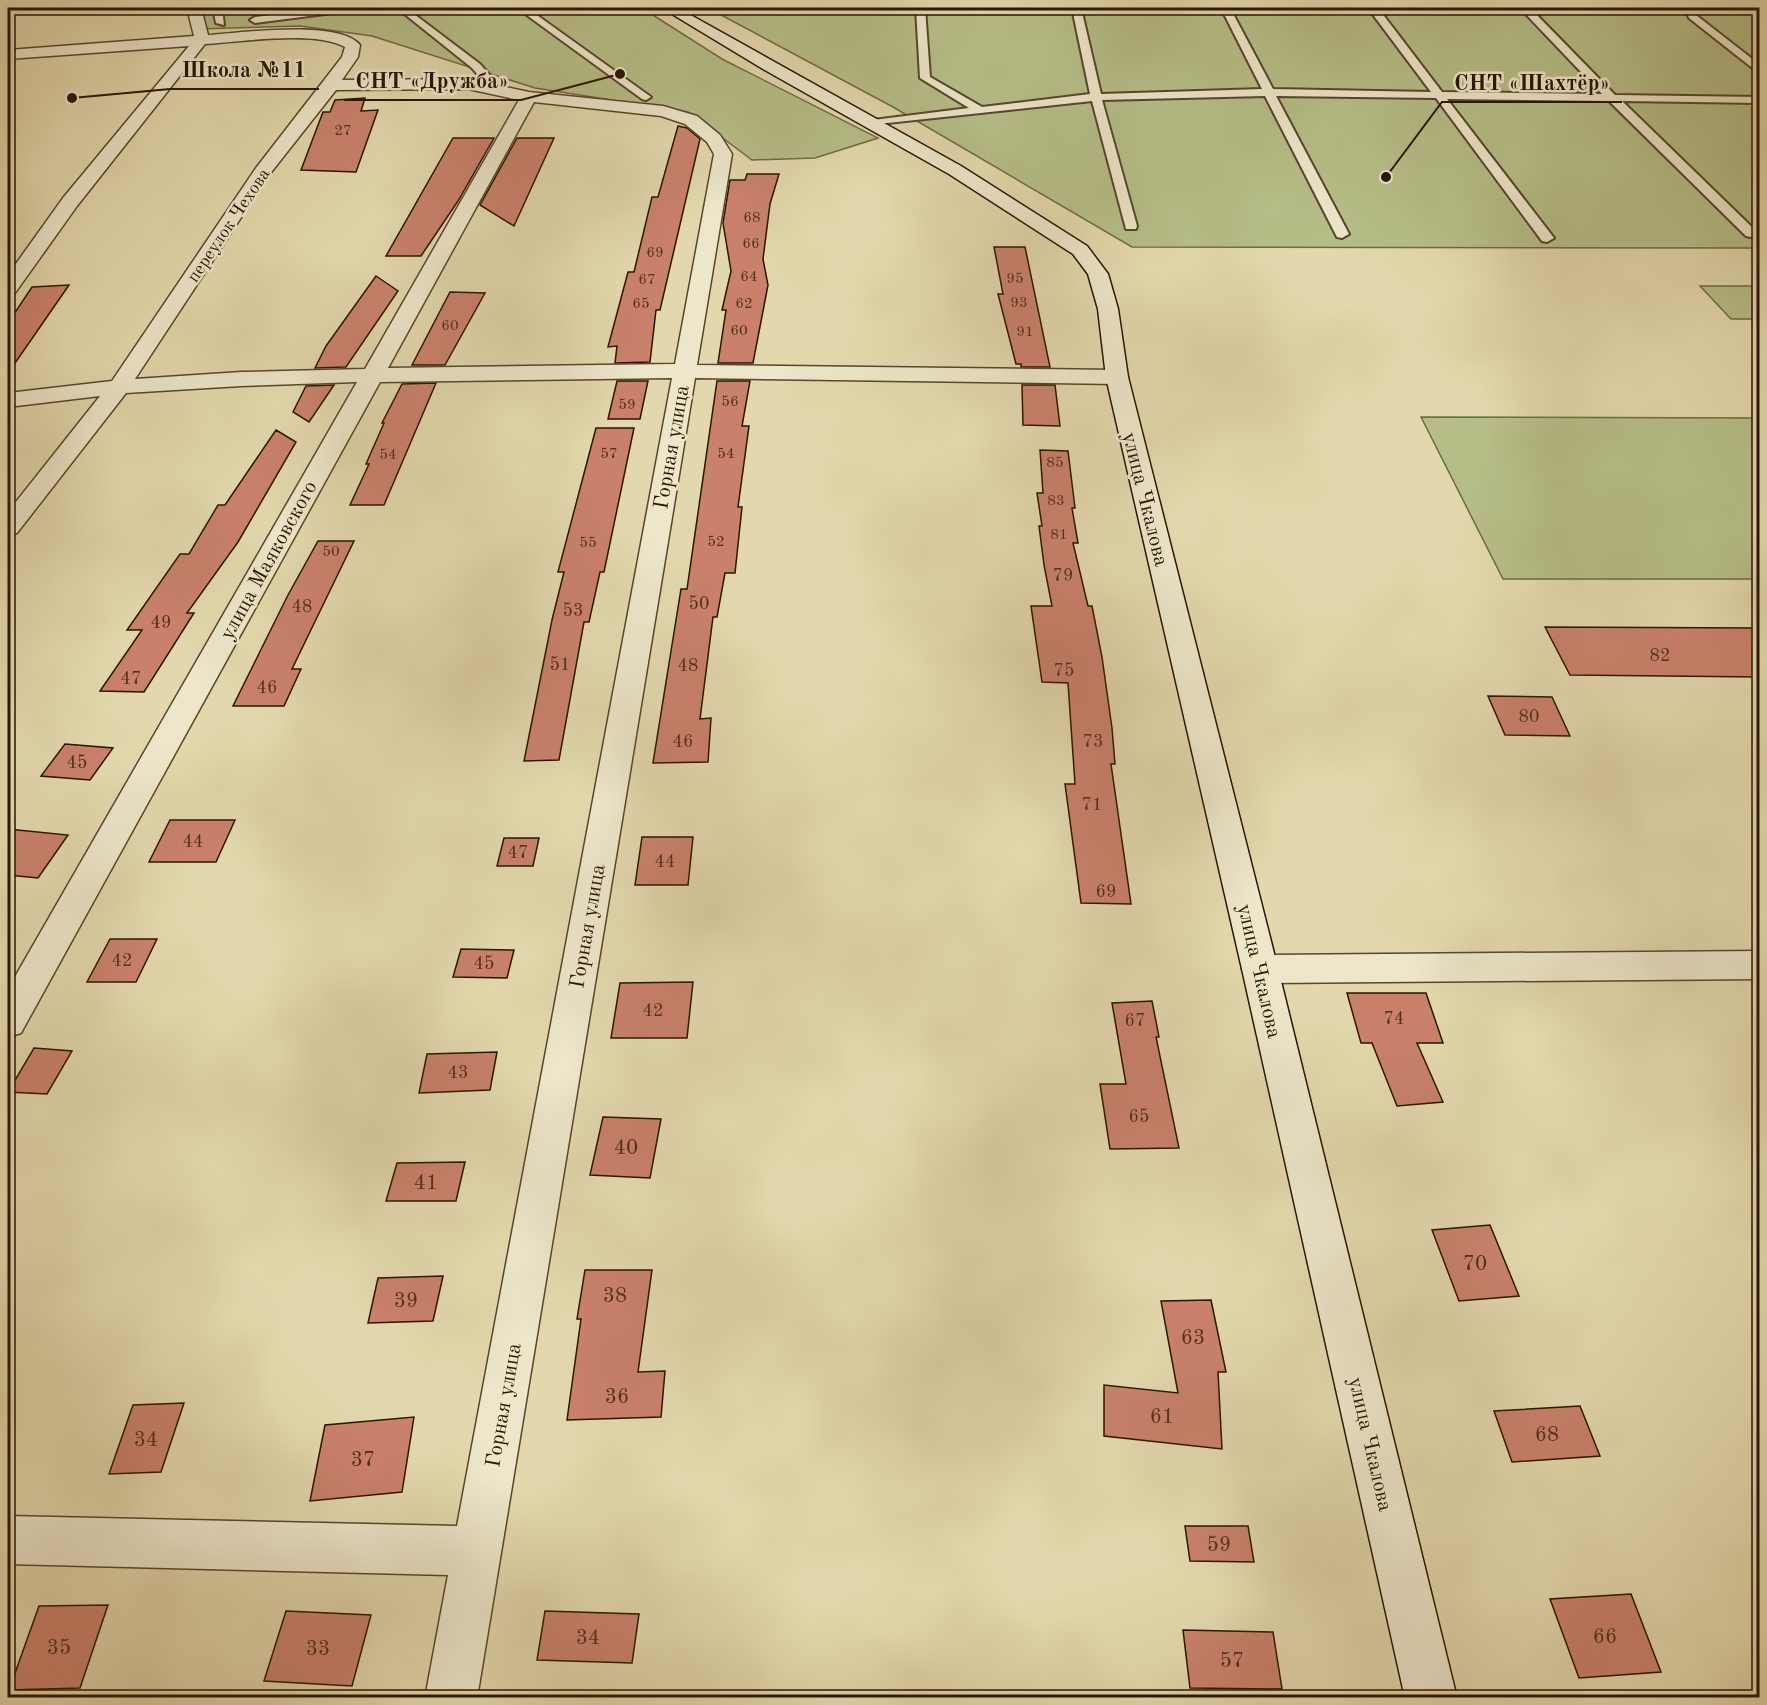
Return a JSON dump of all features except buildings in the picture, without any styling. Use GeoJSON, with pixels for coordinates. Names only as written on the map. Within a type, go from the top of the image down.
{"type":"FeatureCollection","features":[{"type":"Feature","properties":{"kind":"street"},"geometry":{"type":"LineString","coordinates":[[194,8],[202,39]]}},
{"type":"Feature","properties":{"kind":"street"},"geometry":{"type":"LineString","coordinates":[[669,8],[768,66],[873,123]]}},
{"type":"Feature","properties":{"kind":"street","name":"переулок Чехова"},"geometry":{"type":"LineString","coordinates":[[8,528],[119,387],[262,172],[331,85],[350,57],[354,45],[345,39],[331,36],[291,34],[202,39]]}},
{"type":"Feature","properties":{"kind":"street"},"geometry":{"type":"LineString","coordinates":[[8,54],[202,39]]}},
{"type":"Feature","properties":{"kind":"street"},"geometry":{"type":"LineString","coordinates":[[8,289],[70,202],[202,39]]}},
{"type":"Feature","properties":{"kind":"street"},"geometry":{"type":"LineString","coordinates":[[331,85],[468,84],[529,97]]}},
{"type":"Feature","properties":{"kind":"street","name":"Горная улица"},"geometry":{"type":"LineString","coordinates":[[451,1698],[723,154],[714,139],[691,120],[663,111],[529,97]]}},
{"type":"Feature","properties":{"kind":"street","name":"улица Маяковского"},"geometry":{"type":"LineString","coordinates":[[8,1022],[529,97]]}},
{"type":"Feature","properties":{"kind":"street","name":"улица Чкалова"},"geometry":{"type":"LineString","coordinates":[[873,123],[955,170],[1080,250],[1098,274],[1108,309],[1117,377],[1260,969],[1431,1698]]}},
{"type":"Feature","properties":{"kind":"street"},"geometry":{"type":"LineString","coordinates":[[8,400],[119,387],[241,379],[373,375],[684,371],[1117,377]]}},
{"type":"Feature","properties":{"kind":"street"},"geometry":{"type":"LineString","coordinates":[[1260,969],[1760,965]]}},
{"type":"Feature","properties":{"kind":"street"},"geometry":{"type":"LineString","coordinates":[[8,1540],[477,1551]]}},
{"type":"Feature","properties":{"kind":"lane"},"geometry":{"type":"LineString","coordinates":[[217,8],[221,22]]}},
{"type":"Feature","properties":{"kind":"lane"},"geometry":{"type":"LineString","coordinates":[[255,20],[348,8]]}},
{"type":"Feature","properties":{"kind":"lane"},"geometry":{"type":"LineString","coordinates":[[401,8],[476,66],[497,90]]}},
{"type":"Feature","properties":{"kind":"lane"},"geometry":{"type":"LineString","coordinates":[[521,8],[646,97]]}},
{"type":"Feature","properties":{"kind":"lane"},"geometry":{"type":"LineString","coordinates":[[920,8],[925,78],[981,111]]}},
{"type":"Feature","properties":{"kind":"lane"},"geometry":{"type":"LineString","coordinates":[[1076,8],[1096,97],[1131,226]]}},
{"type":"Feature","properties":{"kind":"lane"},"geometry":{"type":"LineString","coordinates":[[1224,8],[1342,234]]}},
{"type":"Feature","properties":{"kind":"lane"},"geometry":{"type":"LineString","coordinates":[[1373,8],[1547,238]]}},
{"type":"Feature","properties":{"kind":"lane"},"geometry":{"type":"LineString","coordinates":[[1525,8],[1612,98],[1751,233]]}},
{"type":"Feature","properties":{"kind":"lane"},"geometry":{"type":"LineString","coordinates":[[1689,8],[1692,16],[1760,71]]}},
{"type":"Feature","properties":{"kind":"lane"},"geometry":{"type":"LineString","coordinates":[[1749,8],[1760,9]]}},
{"type":"Feature","properties":{"kind":"lane"},"geometry":{"type":"LineString","coordinates":[[873,123],[1096,97],[1269,93],[1760,100]]}},
{"type":"Feature","properties":{"kind":"green space"},"geometry":{"type":"Polygon","coordinates":[[[194,8],[642,8],[722,59],[878,138],[815,158],[752,160],[688,112],[535,88],[372,36],[300,26],[198,29],[194,8]]]}},
{"type":"Feature","properties":{"kind":"green space"},"geometry":{"type":"Polygon","coordinates":[[[708,8],[1759,8],[1759,248],[1132,247],[893,107],[708,8]]]}},
{"type":"Feature","properties":{"kind":"green space"},"geometry":{"type":"Polygon","coordinates":[[[1700,286],[1759,286],[1759,319],[1731,319],[1700,286]]]}},
{"type":"Feature","properties":{"kind":"green space"},"geometry":{"type":"Polygon","coordinates":[[[1421,417],[1759,418],[1759,579],[1503,579],[1421,417]]]}},
{"type":"Feature","properties":{"kind":"place","name":"СНТ «Дружба»"},"geometry":{"type":"Point","coordinates":[620,74]}},
{"type":"Feature","properties":{"kind":"place","name":"Школа №11"},"geometry":{"type":"Point","coordinates":[72,98]}},
{"type":"Feature","properties":{"kind":"place","name":"СНТ «Шахтёр»"},"geometry":{"type":"Point","coordinates":[1386,177]}}]}
